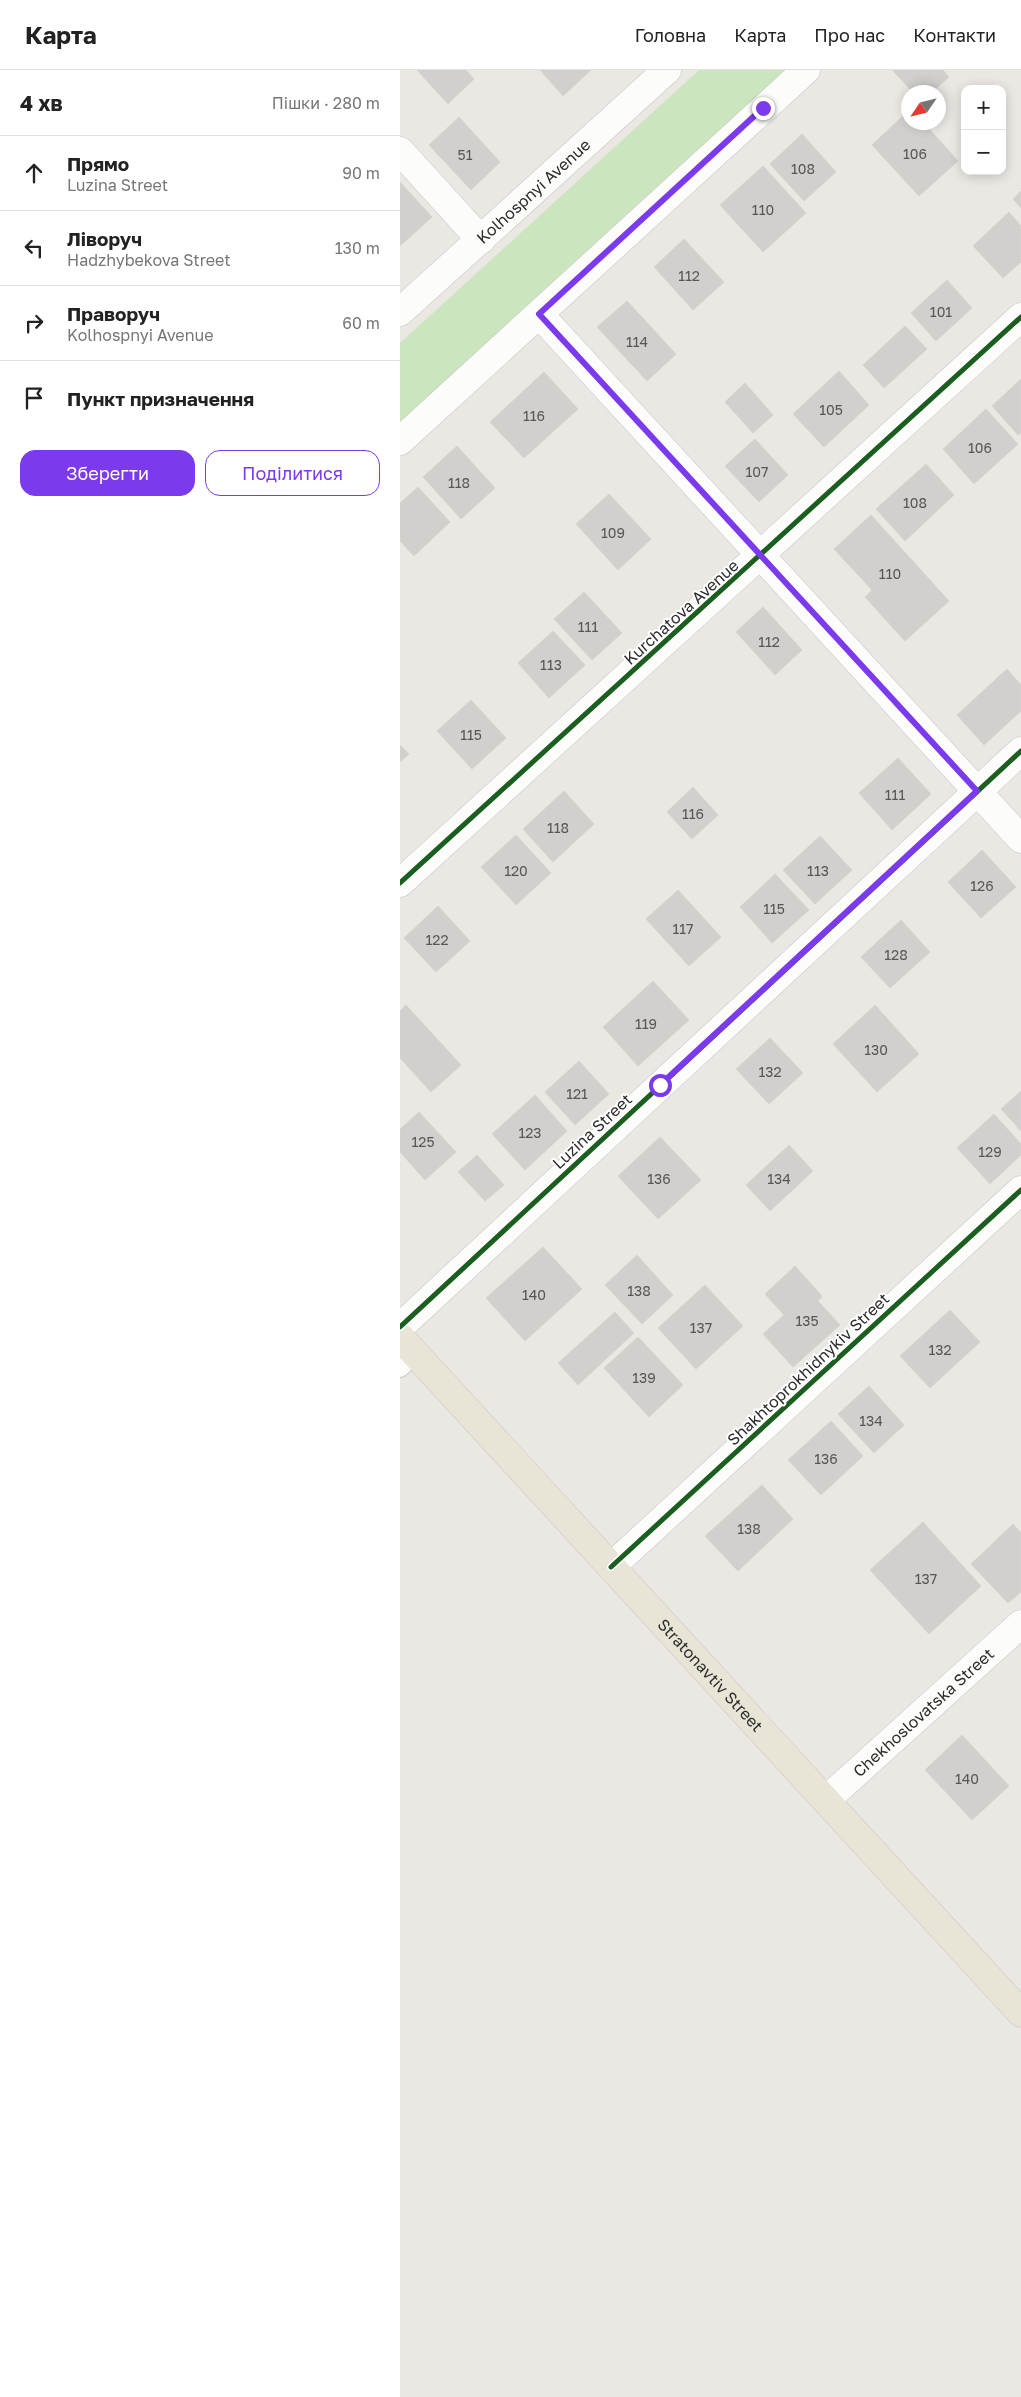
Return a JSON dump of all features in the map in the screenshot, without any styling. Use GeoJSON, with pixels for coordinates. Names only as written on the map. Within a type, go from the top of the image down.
{"type":"FeatureCollection","features":[{"type":"Feature","properties":{"kind":"main road","name":"Stratonavtiv Street"},"geometry":{"type":"LineString","coordinates":[[405,1354],[611,1567],[1021,2013]]}},
{"type":"Feature","properties":{"kind":"street","name":"Kolhospnyi Avenue"},"geometry":{"type":"LineString","coordinates":[[400,312],[667,70]]}},
{"type":"Feature","properties":{"kind":"street"},"geometry":{"type":"LineString","coordinates":[[400,441],[806,70]]}},
{"type":"Feature","properties":{"kind":"street"},"geometry":{"type":"LineString","coordinates":[[400,151],[481,240]]}},
{"type":"Feature","properties":{"kind":"street"},"geometry":{"type":"LineString","coordinates":[[539,314],[1021,840]]}},
{"type":"Feature","properties":{"kind":"street","name":"Kurchatova Avenue"},"geometry":{"type":"LineString","coordinates":[[400,883],[1021,317]]}},
{"type":"Feature","properties":{"kind":"street","name":"Luzina Street"},"geometry":{"type":"LineString","coordinates":[[400,1327],[1021,751]]}},
{"type":"Feature","properties":{"kind":"street","name":"Shakhtoprokhidnykiv Street"},"geometry":{"type":"LineString","coordinates":[[611,1567],[1021,1190]]}},
{"type":"Feature","properties":{"kind":"street","name":"Chekhoslovatska Street"},"geometry":{"type":"LineString","coordinates":[[826,1800],[1021,1624]]}},
{"type":"Feature","properties":{"kind":"green space"},"geometry":{"type":"Polygon","coordinates":[[[699,70],[785,70],[400,422],[400,343],[699,70]]]}},
{"type":"Feature","properties":{"kind":"building"},"geometry":{"type":"Polygon","coordinates":[[[417,70],[466,70],[474,79],[448,104],[417,70]]]}},
{"type":"Feature","properties":{"kind":"building"},"geometry":{"type":"Polygon","coordinates":[[[540,70],[591,70],[563,96],[540,70]]]}},
{"type":"Feature","properties":{"kind":"building"},"geometry":{"type":"Polygon","coordinates":[[[892,70],[943,70],[949,77],[940,85],[906,85],[892,70]]]}},
{"type":"Feature","properties":{"kind":"building"},"geometry":{"type":"Polygon","coordinates":[[[459,117],[500,162],[471,190],[429,145],[459,117]]]}},
{"type":"Feature","properties":{"kind":"building"},"geometry":{"type":"Polygon","coordinates":[[[901,118],[901,130],[930,130],[958,161],[919,196],[872,145],[901,118]]]}},
{"type":"Feature","properties":{"kind":"building"},"geometry":{"type":"Polygon","coordinates":[[[802,134],[836,172],[804,201],[770,164],[802,134]]]}},
{"type":"Feature","properties":{"kind":"building"},"geometry":{"type":"Polygon","coordinates":[[[763,166],[806,213],[763,252],[720,205],[763,166]]]}},
{"type":"Feature","properties":{"kind":"building"},"geometry":{"type":"Polygon","coordinates":[[[400,182],[432,217],[400,246],[400,182]]]}},
{"type":"Feature","properties":{"kind":"building"},"geometry":{"type":"Polygon","coordinates":[[[1021,191],[1021,208],[1013,199],[1021,191]]]}},
{"type":"Feature","properties":{"kind":"building"},"geometry":{"type":"Polygon","coordinates":[[[1009,212],[1021,226],[1021,262],[1003,278],[973,246],[1009,212]]]}},
{"type":"Feature","properties":{"kind":"building"},"geometry":{"type":"Polygon","coordinates":[[[684,239],[724,282],[693,310],[654,267],[684,239]]]}},
{"type":"Feature","properties":{"kind":"building"},"geometry":{"type":"Polygon","coordinates":[[[947,280],[972,308],[936,341],[911,313],[947,280]]]}},
{"type":"Feature","properties":{"kind":"building"},"geometry":{"type":"Polygon","coordinates":[[[627,301],[676,354],[647,381],[597,327],[627,301]]]}},
{"type":"Feature","properties":{"kind":"building"},"geometry":{"type":"Polygon","coordinates":[[[905,326],[927,349],[884,388],[863,365],[905,326]]]}},
{"type":"Feature","properties":{"kind":"building"},"geometry":{"type":"Polygon","coordinates":[[[839,371],[869,405],[824,447],[793,414],[839,371]]]}},
{"type":"Feature","properties":{"kind":"building"},"geometry":{"type":"Polygon","coordinates":[[[544,372],[578,409],[524,458],[490,422],[544,372]]]}},
{"type":"Feature","properties":{"kind":"building"},"geometry":{"type":"Polygon","coordinates":[[[1021,379],[1021,433],[1018,435],[992,406],[1021,379]]]}},
{"type":"Feature","properties":{"kind":"building"},"geometry":{"type":"Polygon","coordinates":[[[745,383],[773,415],[753,433],[725,402],[745,383]]]}},
{"type":"Feature","properties":{"kind":"building"},"geometry":{"type":"Polygon","coordinates":[[[986,409],[1018,444],[974,484],[943,449],[986,409]]]}},
{"type":"Feature","properties":{"kind":"building"},"geometry":{"type":"Polygon","coordinates":[[[755,439],[788,475],[759,502],[725,466],[755,439]]]}},
{"type":"Feature","properties":{"kind":"building"},"geometry":{"type":"Polygon","coordinates":[[[457,446],[495,488],[461,519],[423,477],[457,446]]]}},
{"type":"Feature","properties":{"kind":"building"},"geometry":{"type":"Polygon","coordinates":[[[926,464],[954,495],[905,541],[876,509],[926,464]]]}},
{"type":"Feature","properties":{"kind":"building"},"geometry":{"type":"Polygon","coordinates":[[[418,487],[450,522],[414,556],[400,541],[400,503],[418,487]]]}},
{"type":"Feature","properties":{"kind":"building"},"geometry":{"type":"Polygon","coordinates":[[[609,494],[651,539],[618,570],[576,524],[609,494]]]}},
{"type":"Feature","properties":{"kind":"building"},"geometry":{"type":"Polygon","coordinates":[[[871,515],[949,601],[905,641],[865,597],[872,590],[834,549],[871,515]]]}},
{"type":"Feature","properties":{"kind":"building"},"geometry":{"type":"Polygon","coordinates":[[[584,592],[622,633],[592,660],[554,619],[584,592]]]}},
{"type":"Feature","properties":{"kind":"building"},"geometry":{"type":"Polygon","coordinates":[[[763,607],[802,650],[775,675],[736,632],[763,607]]]}},
{"type":"Feature","properties":{"kind":"building"},"geometry":{"type":"Polygon","coordinates":[[[553,631],[585,665],[549,698],[518,663],[553,631]]]}},
{"type":"Feature","properties":{"kind":"building"},"geometry":{"type":"Polygon","coordinates":[[[1007,669],[1021,685],[1021,711],[984,745],[957,715],[1007,669]]]}},
{"type":"Feature","properties":{"kind":"building"},"geometry":{"type":"Polygon","coordinates":[[[471,700],[506,738],[472,769],[437,731],[471,700]]]}},
{"type":"Feature","properties":{"kind":"building"},"geometry":{"type":"Polygon","coordinates":[[[400,745],[409,754],[400,762],[400,745]]]}},
{"type":"Feature","properties":{"kind":"building"},"geometry":{"type":"Polygon","coordinates":[[[898,758],[931,794],[892,830],[859,793],[898,758]]]}},
{"type":"Feature","properties":{"kind":"building"},"geometry":{"type":"Polygon","coordinates":[[[693,787],[718,815],[692,839],[667,812],[693,787]]]}},
{"type":"Feature","properties":{"kind":"building"},"geometry":{"type":"Polygon","coordinates":[[[564,791],[594,824],[553,862],[523,829],[564,791]]]}},
{"type":"Feature","properties":{"kind":"building"},"geometry":{"type":"Polygon","coordinates":[[[516,835],[551,873],[516,905],[481,867],[516,835]]]}},
{"type":"Feature","properties":{"kind":"building"},"geometry":{"type":"Polygon","coordinates":[[[820,836],[852,870],[815,904],[783,870],[820,836]]]}},
{"type":"Feature","properties":{"kind":"building"},"geometry":{"type":"Polygon","coordinates":[[[982,850],[1016,887],[981,918],[948,882],[982,850]]]}},
{"type":"Feature","properties":{"kind":"building"},"geometry":{"type":"Polygon","coordinates":[[[775,874],[809,910],[772,943],[740,907],[775,874]]]}},
{"type":"Feature","properties":{"kind":"building"},"geometry":{"type":"Polygon","coordinates":[[[678,890],[721,937],[689,966],[646,919],[678,890]]]}},
{"type":"Feature","properties":{"kind":"building"},"geometry":{"type":"Polygon","coordinates":[[[438,906],[470,941],[436,972],[404,938],[438,906]]]}},
{"type":"Feature","properties":{"kind":"building"},"geometry":{"type":"Polygon","coordinates":[[[901,920],[930,952],[890,988],[861,957],[901,920]]]}},
{"type":"Feature","properties":{"kind":"building"},"geometry":{"type":"Polygon","coordinates":[[[653,981],[689,1020],[638,1066],[603,1027],[653,981]]]}},
{"type":"Feature","properties":{"kind":"building"},"geometry":{"type":"Polygon","coordinates":[[[406,1005],[461,1065],[431,1092],[400,1058],[400,1011],[406,1005]]]}},
{"type":"Feature","properties":{"kind":"building"},"geometry":{"type":"Polygon","coordinates":[[[875,1005],[919,1054],[877,1092],[833,1044],[875,1005]]]}},
{"type":"Feature","properties":{"kind":"building"},"geometry":{"type":"Polygon","coordinates":[[[770,1038],[803,1073],[769,1104],[736,1069],[770,1038]]]}},
{"type":"Feature","properties":{"kind":"building"},"geometry":{"type":"Polygon","coordinates":[[[579,1061],[609,1094],[575,1125],[545,1092],[579,1061]]]}},
{"type":"Feature","properties":{"kind":"building"},"geometry":{"type":"Polygon","coordinates":[[[1021,1091],[1021,1131],[1001,1109],[1021,1091]]]}},
{"type":"Feature","properties":{"kind":"building"},"geometry":{"type":"Polygon","coordinates":[[[535,1095],[567,1131],[525,1170],[492,1134],[535,1095]]]}},
{"type":"Feature","properties":{"kind":"building"},"geometry":{"type":"Polygon","coordinates":[[[419,1112],[456,1152],[425,1180],[400,1152],[400,1129],[419,1112]]]}},
{"type":"Feature","properties":{"kind":"building"},"geometry":{"type":"Polygon","coordinates":[[[994,1114],[1021,1144],[1021,1155],[990,1184],[957,1148],[994,1114]]]}},
{"type":"Feature","properties":{"kind":"building"},"geometry":{"type":"Polygon","coordinates":[[[660,1137],[701,1180],[658,1219],[618,1176],[660,1137]]]}},
{"type":"Feature","properties":{"kind":"building"},"geometry":{"type":"Polygon","coordinates":[[[789,1145],[813,1171],[770,1211],[746,1185],[789,1145]]]}},
{"type":"Feature","properties":{"kind":"building"},"geometry":{"type":"Polygon","coordinates":[[[477,1155],[504,1185],[485,1201],[458,1172],[477,1155]]]}},
{"type":"Feature","properties":{"kind":"building"},"geometry":{"type":"Polygon","coordinates":[[[543,1247],[582,1289],[525,1341],[486,1298],[543,1247]]]}},
{"type":"Feature","properties":{"kind":"building"},"geometry":{"type":"Polygon","coordinates":[[[637,1255],[673,1295],[642,1324],[605,1285],[637,1255]]]}},
{"type":"Feature","properties":{"kind":"building"},"geometry":{"type":"Polygon","coordinates":[[[795,1266],[822,1296],[818,1301],[840,1325],[793,1367],[763,1334],[784,1315],[765,1294],[795,1266]]]}},
{"type":"Feature","properties":{"kind":"building"},"geometry":{"type":"Polygon","coordinates":[[[705,1285],[743,1326],[696,1369],[658,1328],[705,1285]]]}},
{"type":"Feature","properties":{"kind":"building"},"geometry":{"type":"Polygon","coordinates":[[[950,1310],[980,1342],[930,1388],[900,1356],[950,1310]]]}},
{"type":"Feature","properties":{"kind":"building"},"geometry":{"type":"Polygon","coordinates":[[[615,1312],[634,1333],[578,1385],[558,1363],[615,1312]]]}},
{"type":"Feature","properties":{"kind":"building"},"geometry":{"type":"Polygon","coordinates":[[[638,1337],[683,1385],[649,1417],[604,1368],[638,1337]]]}},
{"type":"Feature","properties":{"kind":"building"},"geometry":{"type":"Polygon","coordinates":[[[869,1386],[904,1425],[874,1453],[838,1414],[869,1386]]]}},
{"type":"Feature","properties":{"kind":"building"},"geometry":{"type":"Polygon","coordinates":[[[831,1421],[863,1456],[821,1495],[788,1460],[831,1421]]]}},
{"type":"Feature","properties":{"kind":"building"},"geometry":{"type":"Polygon","coordinates":[[[762,1485],[793,1519],[738,1571],[705,1536],[762,1485]]]}},
{"type":"Feature","properties":{"kind":"building"},"geometry":{"type":"Polygon","coordinates":[[[923,1522],[981,1586],[929,1634],[870,1570],[923,1522]]]}},
{"type":"Feature","properties":{"kind":"building"},"geometry":{"type":"Polygon","coordinates":[[[1013,1524],[1021,1533],[1021,1592],[1008,1603],[971,1564],[1013,1524]]]}},
{"type":"Feature","properties":{"kind":"building"},"geometry":{"type":"Polygon","coordinates":[[[962,1735],[1009,1786],[972,1820],[925,1770],[962,1735]]]}},
{"type":"Feature","properties":{"kind":"cycle path"},"geometry":{"type":"LineString","coordinates":[[400,883],[1021,317]]}},
{"type":"Feature","properties":{"kind":"cycle path"},"geometry":{"type":"LineString","coordinates":[[400,1327],[1021,751]]}},
{"type":"Feature","properties":{"kind":"cycle path"},"geometry":{"type":"LineString","coordinates":[[611,1567],[1021,1190]]}},
{"type":"Feature","properties":{"kind":"route"},"geometry":{"type":"LineString","coordinates":[[660,1085],[977,791],[539,314],[763,108]]}}]}
